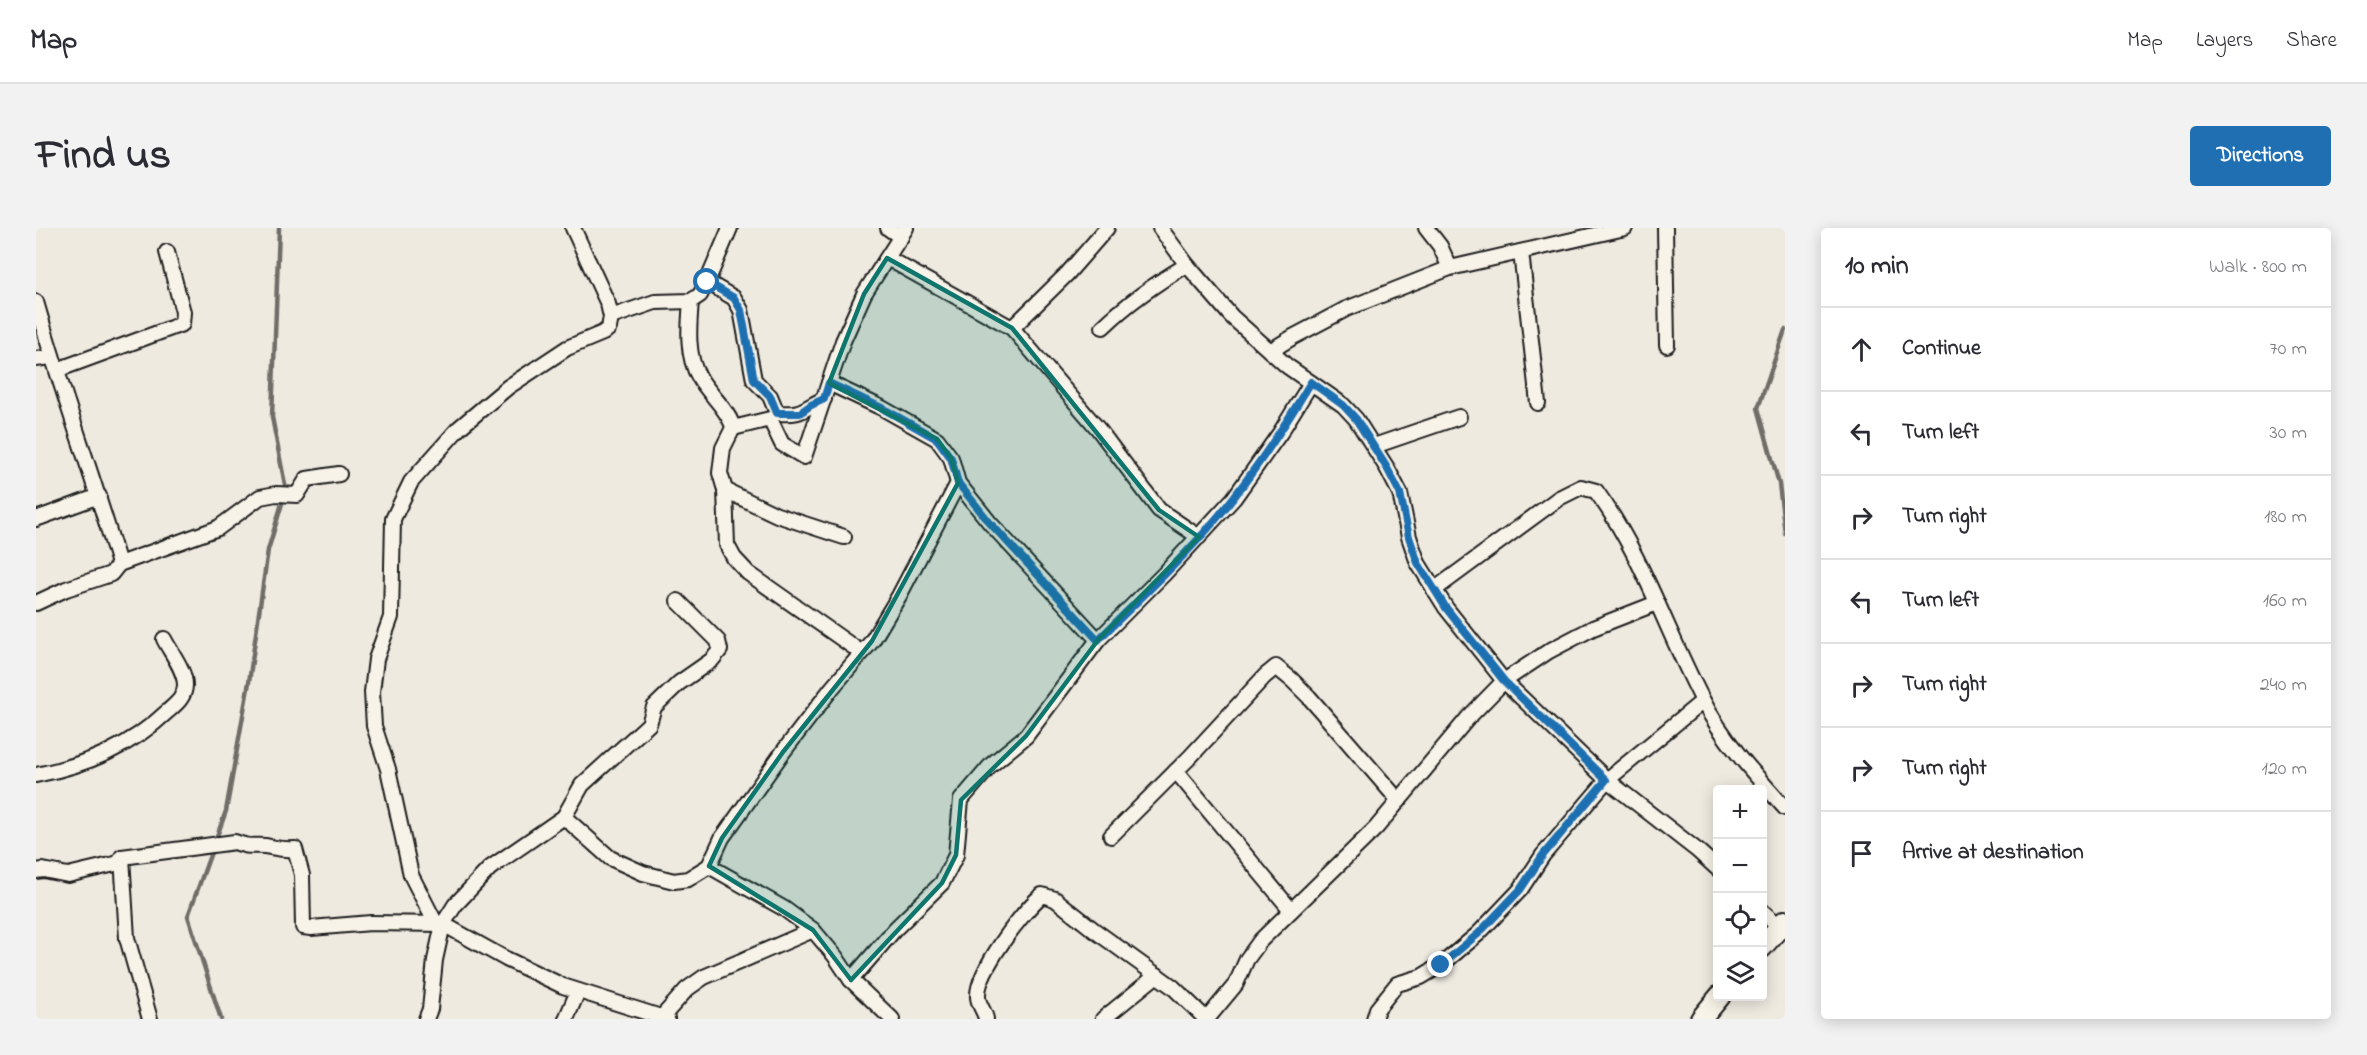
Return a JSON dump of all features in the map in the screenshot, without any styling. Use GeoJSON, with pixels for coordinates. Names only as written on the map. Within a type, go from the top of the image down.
{"type":"FeatureCollection","features":[{"type":"Feature","properties":{"kind":"main road"},"geometry":{"type":"LineString","coordinates":[[1767,941],[1782,924]]}},
{"type":"Feature","properties":{"kind":"main road"},"geometry":{"type":"LineString","coordinates":[[1701,1019],[1716,1001]]}},
{"type":"Feature","properties":{"kind":"street"},"geometry":{"type":"LineString","coordinates":[[611,316],[655,302],[691,302],[700,295],[707,282],[729,228]]}},
{"type":"Feature","properties":{"kind":"street"},"geometry":{"type":"LineString","coordinates":[[733,428],[770,419],[782,444],[804,457],[843,341],[864,294],[904,232],[888,228]]}},
{"type":"Feature","properties":{"kind":"street"},"geometry":{"type":"LineString","coordinates":[[1012,328],[1067,274],[1107,228]]}},
{"type":"Feature","properties":{"kind":"street"},"geometry":{"type":"LineString","coordinates":[[1160,228],[1187,265],[1232,317],[1270,351],[1343,405],[1356,419],[1400,493],[1409,537],[1418,563],[1446,608],[1504,681],[1606,780],[1713,864]]}},
{"type":"Feature","properties":{"kind":"street"},"geometry":{"type":"LineString","coordinates":[[1426,228],[1440,246],[1450,268]]}},
{"type":"Feature","properties":{"kind":"street"},"geometry":{"type":"LineString","coordinates":[[1270,351],[1346,309],[1450,268],[1625,228]]}},
{"type":"Feature","properties":{"kind":"street"},"geometry":{"type":"LineString","coordinates":[[1665,228],[1667,345]]}},
{"type":"Feature","properties":{"kind":"street"},"geometry":{"type":"LineString","coordinates":[[439,923],[411,874],[388,769],[374,726],[372,692],[376,659],[391,617],[393,519],[411,482],[459,428],[508,387],[567,348],[603,333],[609,328],[611,316],[608,304],[575,229]]}},
{"type":"Feature","properties":{"kind":"street"},"geometry":{"type":"LineString","coordinates":[[36,359],[54,364],[182,324],[183,312],[167,252]]}},
{"type":"Feature","properties":{"kind":"street"},"geometry":{"type":"LineString","coordinates":[[1521,252],[1538,403]]}},
{"type":"Feature","properties":{"kind":"street"},"geometry":{"type":"LineString","coordinates":[[887,258],[1012,328],[1099,430],[1159,510],[1199,537]]}},
{"type":"Feature","properties":{"kind":"street"},"geometry":{"type":"LineString","coordinates":[[1103,327],[1151,286],[1187,265]]}},
{"type":"Feature","properties":{"kind":"street"},"geometry":{"type":"LineString","coordinates":[[707,282],[734,298],[741,310],[754,380],[770,396],[777,413],[800,413],[824,399]]}},
{"type":"Feature","properties":{"kind":"street"},"geometry":{"type":"LineString","coordinates":[[36,302],[119,564]]}},
{"type":"Feature","properties":{"kind":"street"},"geometry":{"type":"LineString","coordinates":[[691,302],[688,329],[698,375],[730,419],[733,428],[723,448],[720,473],[725,490],[727,545],[734,558],[748,573],[862,653]]}},
{"type":"Feature","properties":{"kind":"street"},"geometry":{"type":"LineString","coordinates":[[851,980],[895,929],[942,883],[956,855],[961,800],[991,765],[1026,736],[1098,640],[1199,537],[1233,498],[1280,433],[1311,382]]}},
{"type":"Feature","properties":{"kind":"street"},"geometry":{"type":"LineString","coordinates":[[829,383],[882,408],[937,439],[951,458],[958,483],[990,523],[1098,640]]}},
{"type":"Feature","properties":{"kind":"street"},"geometry":{"type":"LineString","coordinates":[[1374,446],[1459,417]]}},
{"type":"Feature","properties":{"kind":"street"},"geometry":{"type":"LineString","coordinates":[[36,603],[66,589],[111,574],[119,564],[218,528],[260,497],[299,494],[307,478],[339,474]]}},
{"type":"Feature","properties":{"kind":"street"},"geometry":{"type":"LineString","coordinates":[[564,817],[610,858],[643,873],[674,881],[688,879],[709,866],[722,838],[783,752],[872,641],[899,596],[958,483]]}},
{"type":"Feature","properties":{"kind":"street"},"geometry":{"type":"LineString","coordinates":[[1434,590],[1559,498],[1581,487],[1596,491],[1607,506],[1644,573],[1703,701],[1727,737],[1785,808]]}},
{"type":"Feature","properties":{"kind":"street"},"geometry":{"type":"LineString","coordinates":[[725,490],[777,515],[844,537]]}},
{"type":"Feature","properties":{"kind":"street"},"geometry":{"type":"LineString","coordinates":[[36,519],[99,496]]}},
{"type":"Feature","properties":{"kind":"street"},"geometry":{"type":"LineString","coordinates":[[426,1019],[430,1009],[439,923],[490,868],[564,817],[582,785],[649,724],[654,707],[679,683],[712,660],[720,650],[718,641],[678,601]]}},
{"type":"Feature","properties":{"kind":"street"},"geometry":{"type":"LineString","coordinates":[[986,1019],[977,999],[980,985],[993,957],[1017,921],[1028,906],[1042,895],[1055,899],[1173,987],[1207,1019],[1236,984],[1247,959],[1262,940],[1342,864],[1400,801],[1468,718],[1504,681],[1550,651],[1593,628],[1657,603]]}},
{"type":"Feature","properties":{"kind":"street"},"geometry":{"type":"LineString","coordinates":[[36,775],[116,750],[151,727],[182,697],[185,687],[184,676],[164,639]]}},
{"type":"Feature","properties":{"kind":"street"},"geometry":{"type":"LineString","coordinates":[[1111,836],[1176,771],[1264,676],[1276,667],[1309,697],[1400,801]]}},
{"type":"Feature","properties":{"kind":"street"},"geometry":{"type":"LineString","coordinates":[[1374,1019],[1377,1009],[1397,984],[1420,977],[1441,965],[1478,934],[1520,890],[1543,855],[1606,780],[1703,701]]}},
{"type":"Feature","properties":{"kind":"street"},"geometry":{"type":"LineString","coordinates":[[1176,771],[1291,910]]}},
{"type":"Feature","properties":{"kind":"street"},"geometry":{"type":"LineString","coordinates":[[122,857],[235,842],[250,848],[265,846],[278,850],[295,849],[302,875],[303,927],[439,923],[563,986],[664,1018],[687,989],[704,977],[813,930]]}},
{"type":"Feature","properties":{"kind":"street"},"geometry":{"type":"LineString","coordinates":[[36,871],[44,870],[68,875],[119,863],[122,857]]}},
{"type":"Feature","properties":{"kind":"street"},"geometry":{"type":"LineString","coordinates":[[122,857],[127,938],[150,1019]]}},
{"type":"Feature","properties":{"kind":"street"},"geometry":{"type":"LineString","coordinates":[[709,866],[783,908],[813,930],[851,980],[892,1019]]}},
{"type":"Feature","properties":{"kind":"street"},"geometry":{"type":"LineString","coordinates":[[1767,914],[1782,924]]}},
{"type":"Feature","properties":{"kind":"street"},"geometry":{"type":"LineString","coordinates":[[1103,1019],[1157,975]]}},
{"type":"Feature","properties":{"kind":"street"},"geometry":{"type":"LineString","coordinates":[[566,1019],[578,990]]}},
{"type":"Feature","properties":{"kind":"highlighted area"},"geometry":{"type":"Polygon","coordinates":[[[887,258],[1012,328],[1159,510],[1199,537],[1098,640],[1026,736],[961,800],[956,855],[942,883],[851,980],[813,930],[709,866],[722,838],[783,752],[872,641],[958,483],[951,458],[937,439],[829,383],[864,294],[887,258]]]}},
{"type":"Feature","properties":{"kind":"waterway"},"geometry":{"type":"LineString","coordinates":[[221,1019],[188,916],[226,811],[249,682],[268,550],[286,490],[272,417],[279,228]]}},
{"type":"Feature","properties":{"kind":"waterway"},"geometry":{"type":"LineString","coordinates":[[1785,330],[1758,408],[1779,484],[1785,533]]}},
{"type":"Feature","properties":{"kind":"route"},"geometry":{"type":"LineString","coordinates":[[707,282],[734,298],[741,310],[754,380],[766,390],[777,413],[800,413],[806,410],[824,399],[829,383],[882,408],[937,439],[951,458],[958,483],[990,523],[1098,640],[1164,574],[1233,498],[1280,433],[1311,382],[1343,405],[1356,419],[1400,493],[1409,537],[1418,563],[1446,608],[1504,681],[1606,780],[1543,855],[1520,890],[1478,934],[1441,965]]}}]}
